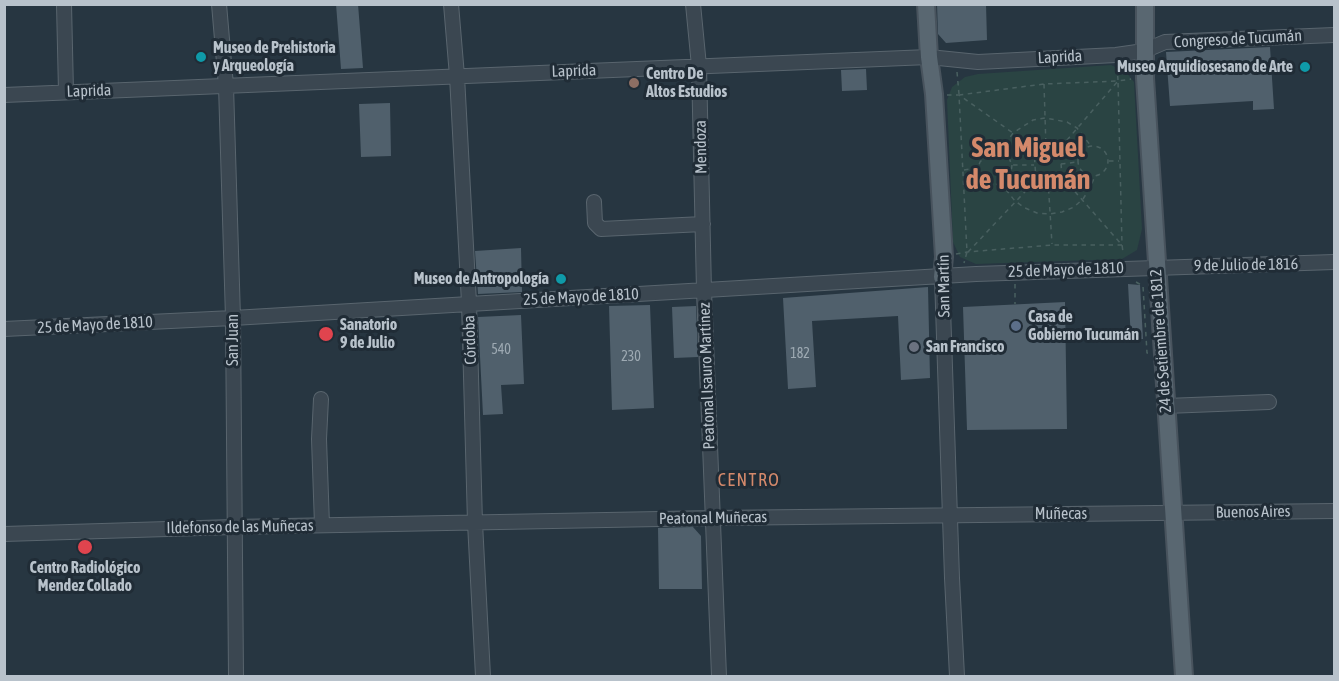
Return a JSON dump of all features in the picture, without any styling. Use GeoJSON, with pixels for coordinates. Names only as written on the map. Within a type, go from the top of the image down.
{"type":"FeatureCollection","features":[{"type":"Feature","properties":{"kind":"main road","name":"San Martín"},"geometry":{"type":"LineString","coordinates":[[926,4],[944,257],[942,277]]}},
{"type":"Feature","properties":{"kind":"main road","name":"24 de Setiembre de 1812"},"geometry":{"type":"LineString","coordinates":[[1145,4],[1144,51],[1184,676]]}},
{"type":"Feature","properties":{"kind":"street"},"geometry":{"type":"LineString","coordinates":[[64,4],[66,92]]}},
{"type":"Feature","properties":{"kind":"street","name":"San Juan"},"geometry":{"type":"LineString","coordinates":[[219,4],[226,86],[233,318],[236,676]]}},
{"type":"Feature","properties":{"kind":"street","name":"Córdoba"},"geometry":{"type":"LineString","coordinates":[[451,4],[469,303],[475,523],[483,676]]}},
{"type":"Feature","properties":{"kind":"street","name":"Mendoza"},"geometry":{"type":"LineString","coordinates":[[693,4],[699,66],[704,291]]}},
{"type":"Feature","properties":{"kind":"street","name":"Congreso de Tucumán"},"geometry":{"type":"LineString","coordinates":[[1144,51],[1165,42],[1335,34]]}},
{"type":"Feature","properties":{"kind":"street","name":"Laprida"},"geometry":{"type":"LineString","coordinates":[[4,94],[929,57],[978,62],[1116,55],[1144,51]]}},
{"type":"Feature","properties":{"kind":"street"},"geometry":{"type":"LineString","coordinates":[[594,202],[595,223],[601,228],[703,224]]}},
{"type":"Feature","properties":{"kind":"street","name":"9 de Julio de 1816"},"geometry":{"type":"LineString","coordinates":[[1157,267],[1335,262]]}},
{"type":"Feature","properties":{"kind":"street","name":"25 de Mayo de 1810"},"geometry":{"type":"LineString","coordinates":[[4,329],[233,318],[1015,272],[1157,267]]}},
{"type":"Feature","properties":{"kind":"street","name":"San Martín"},"geometry":{"type":"LineString","coordinates":[[942,277],[951,515],[951,578],[957,676]]}},
{"type":"Feature","properties":{"kind":"street","name":"Peatonal Isauro Martínez"},"geometry":{"type":"LineString","coordinates":[[704,291],[718,676]]}},
{"type":"Feature","properties":{"kind":"street"},"geometry":{"type":"LineString","coordinates":[[321,399],[319,439],[322,525]]}},
{"type":"Feature","properties":{"kind":"street"},"geometry":{"type":"LineString","coordinates":[[1166,406],[1269,402]]}},
{"type":"Feature","properties":{"kind":"street","name":"Buenos Aires"},"geometry":{"type":"LineString","coordinates":[[1172,514],[1335,511]]}},
{"type":"Feature","properties":{"kind":"street","name":"Muñecas"},"geometry":{"type":"LineString","coordinates":[[951,515],[1172,514]]}},
{"type":"Feature","properties":{"kind":"street","name":"Peatonal Muñecas"},"geometry":{"type":"LineString","coordinates":[[475,523],[951,515]]}},
{"type":"Feature","properties":{"kind":"street","name":"Ildefonso de las Muñecas"},"geometry":{"type":"LineString","coordinates":[[4,534],[233,526],[475,523]]}},
{"type":"Feature","properties":{"kind":"path"},"geometry":{"type":"LineString","coordinates":[[956,60],[968,252]]}},
{"type":"Feature","properties":{"kind":"path"},"geometry":{"type":"LineString","coordinates":[[959,95],[1044,84],[1118,81]]}},
{"type":"Feature","properties":{"kind":"path"},"geometry":{"type":"LineString","coordinates":[[1118,81],[1060,148],[1062,178],[1122,245]]}},
{"type":"Feature","properties":{"kind":"path"},"geometry":{"type":"LineString","coordinates":[[1118,81],[1123,252]]}},
{"type":"Feature","properties":{"kind":"path"},"geometry":{"type":"LineString","coordinates":[[1044,84],[1046,149]]}},
{"type":"Feature","properties":{"kind":"path"},"geometry":{"type":"LineString","coordinates":[[959,95],[1034,150],[1060,148]]}},
{"type":"Feature","properties":{"kind":"path"},"geometry":{"type":"LineString","coordinates":[[1003,153],[1013,133],[1033,120],[1045,118],[1056,119],[1077,128],[1091,146],[1105,152],[1108,161],[1105,171],[1095,176],[1083,199],[1074,207],[1062,212],[1037,213],[1025,208],[1015,201],[1004,183]]}},
{"type":"Feature","properties":{"kind":"path"},"geometry":{"type":"LineString","coordinates":[[1091,146],[1081,153],[1078,162],[1082,171],[1095,176]]}},
{"type":"Feature","properties":{"kind":"path"},"geometry":{"type":"LineString","coordinates":[[1034,150],[1036,180]]}},
{"type":"Feature","properties":{"kind":"path"},"geometry":{"type":"LineString","coordinates":[[994,153],[1003,153],[1012,165],[1011,173],[1004,183],[994,185],[987,182],[978,172],[980,162],[986,156],[994,153]]}},
{"type":"Feature","properties":{"kind":"path"},"geometry":{"type":"LineString","coordinates":[[1108,161],[1121,161]]}},
{"type":"Feature","properties":{"kind":"path"},"geometry":{"type":"LineString","coordinates":[[1061,164],[1078,162]]}},
{"type":"Feature","properties":{"kind":"path"},"geometry":{"type":"LineString","coordinates":[[1012,165],[1035,165]]}},
{"type":"Feature","properties":{"kind":"path"},"geometry":{"type":"LineString","coordinates":[[964,170],[978,168]]}},
{"type":"Feature","properties":{"kind":"path"},"geometry":{"type":"LineString","coordinates":[[968,252],[1036,180],[1062,178]]}},
{"type":"Feature","properties":{"kind":"path"},"geometry":{"type":"LineString","coordinates":[[1048,179],[1052,245]]}},
{"type":"Feature","properties":{"kind":"path"},"geometry":{"type":"LineString","coordinates":[[968,252],[1052,245],[1122,245]]}},
{"type":"Feature","properties":{"kind":"path"},"geometry":{"type":"LineString","coordinates":[[1015,272],[1015,304]]}},
{"type":"Feature","properties":{"kind":"path"},"geometry":{"type":"LineString","coordinates":[[1133,280],[1143,286],[1147,353],[1163,354]]}},
{"type":"Feature","properties":{"kind":"green space"},"geometry":{"type":"Polygon","coordinates":[[[1111,65],[1126,72],[1134,82],[1142,229],[1137,250],[1122,259],[976,264],[960,257],[953,242],[947,100],[952,87],[965,77],[978,74],[1111,65]]]}},
{"type":"Feature","properties":{"kind":"building"},"geometry":{"type":"Polygon","coordinates":[[[336,4],[358,4],[363,68],[341,69],[336,4]]]}},
{"type":"Feature","properties":{"kind":"building"},"geometry":{"type":"Polygon","coordinates":[[[937,4],[986,4],[987,40],[946,43],[938,34],[937,4]]]}},
{"type":"Feature","properties":{"kind":"building"},"geometry":{"type":"Polygon","coordinates":[[[1270,47],[1274,109],[1253,110],[1253,101],[1170,106],[1166,52],[1270,47]]]}},
{"type":"Feature","properties":{"kind":"building"},"geometry":{"type":"Polygon","coordinates":[[[866,69],[867,90],[842,91],[841,70],[866,69]]]}},
{"type":"Feature","properties":{"kind":"building"},"geometry":{"type":"Polygon","coordinates":[[[390,103],[391,156],[361,157],[359,104],[390,103]]]}},
{"type":"Feature","properties":{"kind":"building"},"geometry":{"type":"Polygon","coordinates":[[[521,248],[522,292],[478,294],[475,251],[521,248]]]}},
{"type":"Feature","properties":{"kind":"building"},"geometry":{"type":"Polygon","coordinates":[[[1128,284],[1140,285],[1143,339],[1131,340],[1128,284]]]}},
{"type":"Feature","properties":{"kind":"building"},"geometry":{"type":"Polygon","coordinates":[[[928,287],[930,378],[901,380],[898,316],[812,321],[816,387],[788,389],[783,298],[928,287]]]}},
{"type":"Feature","properties":{"kind":"building"},"geometry":{"type":"Polygon","coordinates":[[[1065,302],[1067,429],[967,430],[963,307],[1065,302]]]}},
{"type":"Feature","properties":{"kind":"building"},"geometry":{"type":"Polygon","coordinates":[[[650,305],[654,408],[612,410],[609,306],[650,305]]]}},
{"type":"Feature","properties":{"kind":"building"},"geometry":{"type":"Polygon","coordinates":[[[696,306],[698,357],[674,358],[672,307],[696,306]]]}},
{"type":"Feature","properties":{"kind":"building"},"geometry":{"type":"Polygon","coordinates":[[[521,315],[524,384],[501,385],[503,414],[483,415],[478,317],[521,315]]]}},
{"type":"Feature","properties":{"kind":"building"},"geometry":{"type":"Polygon","coordinates":[[[693,527],[701,536],[702,589],[659,589],[658,528],[693,527]]]}},
{"type":"Feature","properties":{"kind":"place","name":"Museo de Prehistoria y Arqueología"},"geometry":{"type":"Point","coordinates":[201,57]}},
{"type":"Feature","properties":{"kind":"place","name":"Museo Arquidiosesano de Arte"},"geometry":{"type":"Point","coordinates":[1305,67]}},
{"type":"Feature","properties":{"kind":"place","name":"Centro De Altos Estudios"},"geometry":{"type":"Point","coordinates":[634,83]}},
{"type":"Feature","properties":{"kind":"place","name":"Museo de Antropología"},"geometry":{"type":"Point","coordinates":[561,279]}},
{"type":"Feature","properties":{"kind":"place","name":"Casa de Gobierno Tucumán"},"geometry":{"type":"Point","coordinates":[1016,326]}},
{"type":"Feature","properties":{"kind":"place","name":"Sanatorio 9 de Julio"},"geometry":{"type":"Point","coordinates":[326,334]}},
{"type":"Feature","properties":{"kind":"place","name":"San Francisco"},"geometry":{"type":"Point","coordinates":[914,347]}},
{"type":"Feature","properties":{"kind":"place","name":"Centro Radiológico Mendez Collado"},"geometry":{"type":"Point","coordinates":[85,547]}},
{"type":"Feature","properties":{"kind":"district","name":"San Miguel de Tucumán"},"geometry":{"type":"Point","coordinates":[1028,164]}},
{"type":"Feature","properties":{"kind":"district","name":"CENTRO"},"geometry":{"type":"Point","coordinates":[749,480]}}]}
